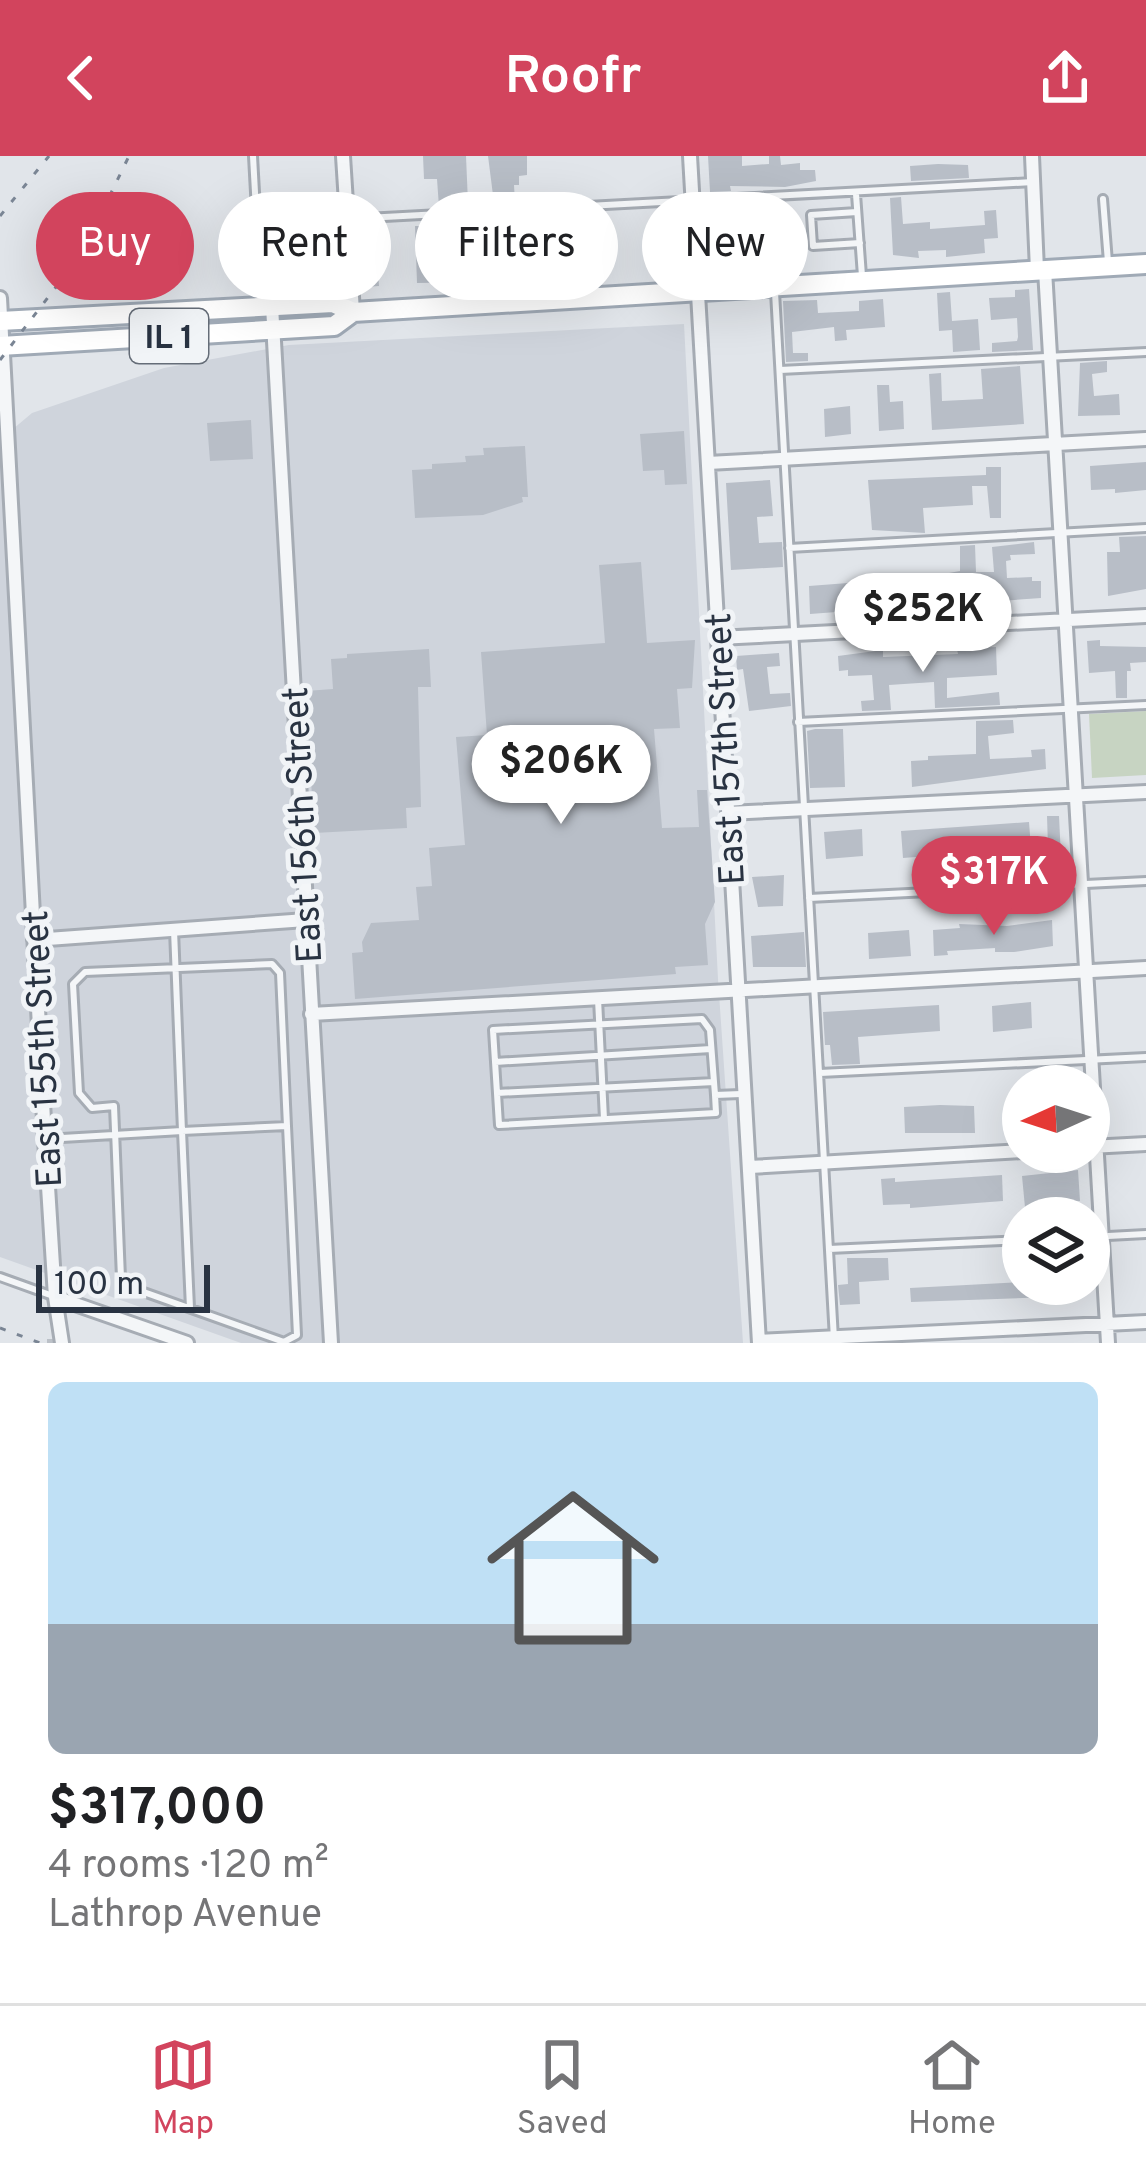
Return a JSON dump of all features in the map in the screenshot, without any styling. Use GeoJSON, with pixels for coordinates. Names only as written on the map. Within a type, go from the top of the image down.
{"type":"FeatureCollection","features":[{"type":"Feature","properties":{"kind":"main road","name":"IL 1"},"geometry":{"type":"LineString","coordinates":[[808,283],[1146,264]]}},
{"type":"Feature","properties":{"kind":"main road","name":"IL 1"},"geometry":{"type":"LineString","coordinates":[[1,321],[334,303],[353,312],[642,293]]}},
{"type":"Feature","properties":{"kind":"main road","name":"IL 1"},"geometry":{"type":"LineString","coordinates":[[2,346],[334,326],[353,312]]}},
{"type":"Feature","properties":{"kind":"street"},"geometry":{"type":"LineString","coordinates":[[343,156],[345,192]]}},
{"type":"Feature","properties":{"kind":"street","name":"East 157th Street"},"geometry":{"type":"LineString","coordinates":[[690,156],[692,192]]}},
{"type":"Feature","properties":{"kind":"street"},"geometry":{"type":"LineString","coordinates":[[1032,156],[1050,358],[1091,1065]]}},
{"type":"Feature","properties":{"kind":"street","name":"East 155th Street"},"geometry":{"type":"LineString","coordinates":[[0,298],[58,1341]]}},
{"type":"Feature","properties":{"kind":"street"},"geometry":{"type":"LineString","coordinates":[[352,300],[353,312]]}},
{"type":"Feature","properties":{"kind":"street","name":"East 157th Street"},"geometry":{"type":"LineString","coordinates":[[697,300],[759,1342]]}},
{"type":"Feature","properties":{"kind":"street","name":"East 156th Street"},"geometry":{"type":"LineString","coordinates":[[267,307],[273,330],[331,1343]]}},
{"type":"Feature","properties":{"kind":"street"},"geometry":{"type":"LineString","coordinates":[[708,464],[1146,439]]}},
{"type":"Feature","properties":{"kind":"street"},"geometry":{"type":"LineString","coordinates":[[718,638],[1146,616]]}},
{"type":"Feature","properties":{"kind":"street"},"geometry":{"type":"LineString","coordinates":[[728,812],[1146,792]]}},
{"type":"Feature","properties":{"kind":"street"},"geometry":{"type":"LineString","coordinates":[[34,940],[306,920]]}},
{"type":"Feature","properties":{"kind":"street"},"geometry":{"type":"LineString","coordinates":[[311,1014],[1146,968]]}},
{"type":"Feature","properties":{"kind":"street"},"geometry":{"type":"LineString","coordinates":[[1110,1146],[1146,1144]]}},
{"type":"Feature","properties":{"kind":"street"},"geometry":{"type":"LineString","coordinates":[[750,1167],[1002,1152]]}},
{"type":"Feature","properties":{"kind":"street"},"geometry":{"type":"LineString","coordinates":[[55,1297],[188,1343]]}},
{"type":"Feature","properties":{"kind":"street"},"geometry":{"type":"LineString","coordinates":[[1104,1305],[1108,1343]]}},
{"type":"Feature","properties":{"kind":"street"},"geometry":{"type":"LineString","coordinates":[[759,1342],[937,1338],[1146,1322]]}},
{"type":"Feature","properties":{"kind":"lane"},"geometry":{"type":"LineString","coordinates":[[253,156],[267,307]]}},
{"type":"Feature","properties":{"kind":"lane"},"geometry":{"type":"LineString","coordinates":[[808,195],[1033,182]]}},
{"type":"Feature","properties":{"kind":"lane"},"geometry":{"type":"LineString","coordinates":[[856,192],[863,280]]}},
{"type":"Feature","properties":{"kind":"lane"},"geometry":{"type":"LineString","coordinates":[[1103,200],[1109,266]]}},
{"type":"Feature","properties":{"kind":"lane"},"geometry":{"type":"LineString","coordinates":[[391,217],[642,204]]}},
{"type":"Feature","properties":{"kind":"lane"},"geometry":{"type":"LineString","coordinates":[[857,212],[811,215],[813,246],[860,243]]}},
{"type":"Feature","properties":{"kind":"lane"},"geometry":{"type":"LineString","coordinates":[[776,300],[834,1340]]}},
{"type":"Feature","properties":{"kind":"lane"},"geometry":{"type":"LineString","coordinates":[[779,370],[1146,352]]}},
{"type":"Feature","properties":{"kind":"lane"},"geometry":{"type":"LineString","coordinates":[[789,548],[1146,528]]}},
{"type":"Feature","properties":{"kind":"lane"},"geometry":{"type":"LineString","coordinates":[[798,722],[1146,705]]}},
{"type":"Feature","properties":{"kind":"lane"},"geometry":{"type":"LineString","coordinates":[[809,898],[1146,881]]}},
{"type":"Feature","properties":{"kind":"lane"},"geometry":{"type":"LineString","coordinates":[[174,930],[190,1309]]}},
{"type":"Feature","properties":{"kind":"lane"},"geometry":{"type":"LineString","coordinates":[[272,964],[280,973],[287,1126],[297,1335],[284,1342],[124,1285],[115,1106],[92,1108],[79,1094],[73,984],[85,973],[272,964]]}},
{"type":"Feature","properties":{"kind":"lane"},"geometry":{"type":"LineString","coordinates":[[598,998],[604,1119]]}},
{"type":"Feature","properties":{"kind":"lane"},"geometry":{"type":"LineString","coordinates":[[702,1019],[710,1030],[716,1113],[499,1125],[493,1030],[599,1024],[702,1019]]}},
{"type":"Feature","properties":{"kind":"lane"},"geometry":{"type":"LineString","coordinates":[[495,1062],[711,1049]]}},
{"type":"Feature","properties":{"kind":"lane"},"geometry":{"type":"LineString","coordinates":[[820,1073],[1146,1057]]}},
{"type":"Feature","properties":{"kind":"lane"},"geometry":{"type":"LineString","coordinates":[[497,1093],[714,1082]]}},
{"type":"Feature","properties":{"kind":"lane"},"geometry":{"type":"LineString","coordinates":[[715,1095],[745,1094]]}},
{"type":"Feature","properties":{"kind":"lane"},"geometry":{"type":"LineString","coordinates":[[45,1139],[287,1126]]}},
{"type":"Feature","properties":{"kind":"lane"},"geometry":{"type":"LineString","coordinates":[[1110,1235],[1146,1234]]}},
{"type":"Feature","properties":{"kind":"lane"},"geometry":{"type":"LineString","coordinates":[[829,1249],[1002,1241]]}},
{"type":"Feature","properties":{"kind":"lane"},"geometry":{"type":"LineString","coordinates":[[0,1277],[55,1297]]}},
{"type":"Feature","properties":{"kind":"shaded area"},"geometry":{"type":"Polygon","coordinates":[[[684,324],[718,979],[743,1343],[241,1343],[0,1257],[0,440],[32,413],[164,368],[289,345],[684,324]]]}},
{"type":"Feature","properties":{"kind":"green space"},"geometry":{"type":"Polygon","coordinates":[[[1146,711],[1146,775],[1092,778],[1089,714],[1146,711]]]}},
{"type":"Feature","properties":{"kind":"building"},"geometry":{"type":"Polygon","coordinates":[[[423,156],[466,156],[468,192],[438,192],[437,179],[424,179],[423,156]]]}},
{"type":"Feature","properties":{"kind":"building"},"geometry":{"type":"Polygon","coordinates":[[[488,156],[527,156],[527,175],[519,176],[514,192],[493,192],[488,156]]]}},
{"type":"Feature","properties":{"kind":"building"},"geometry":{"type":"Polygon","coordinates":[[[708,156],[742,156],[742,166],[769,164],[769,156],[780,156],[781,165],[800,163],[800,170],[815,170],[816,181],[785,187],[730,186],[731,191],[710,192],[708,156]]]}},
{"type":"Feature","properties":{"kind":"building"},"geometry":{"type":"Polygon","coordinates":[[[968,165],[969,178],[911,181],[910,166],[968,165]]]}},
{"type":"Feature","properties":{"kind":"building"},"geometry":{"type":"Polygon","coordinates":[[[901,197],[903,224],[930,222],[930,229],[985,225],[984,211],[996,210],[998,238],[984,239],[985,253],[946,257],[946,250],[918,251],[919,258],[893,255],[890,198],[901,197]]]}},
{"type":"Feature","properties":{"kind":"building"},"geometry":{"type":"Polygon","coordinates":[[[1029,289],[1033,350],[992,352],[992,343],[1017,341],[1017,318],[991,320],[989,298],[1015,297],[1015,290],[1029,289]]]}},
{"type":"Feature","properties":{"kind":"building"},"geometry":{"type":"Polygon","coordinates":[[[950,292],[952,321],[978,319],[980,350],[953,352],[952,330],[939,331],[937,293],[950,292]]]}},
{"type":"Feature","properties":{"kind":"building"},"geometry":{"type":"Polygon","coordinates":[[[883,299],[885,327],[846,330],[847,340],[835,341],[834,327],[792,332],[793,353],[808,353],[808,361],[786,362],[783,301],[817,300],[818,313],[859,311],[859,301],[883,299]]]}},
{"type":"Feature","properties":{"kind":"building"},"geometry":{"type":"Polygon","coordinates":[[[1107,361],[1107,372],[1092,374],[1094,396],[1119,394],[1120,415],[1078,416],[1080,363],[1107,361]]]}},
{"type":"Feature","properties":{"kind":"building"},"geometry":{"type":"Polygon","coordinates":[[[1020,366],[1024,424],[932,430],[929,374],[941,373],[942,401],[983,399],[981,369],[1020,366]]]}},
{"type":"Feature","properties":{"kind":"building"},"geometry":{"type":"Polygon","coordinates":[[[877,385],[889,385],[890,402],[903,401],[904,429],[879,431],[877,385]]]}},
{"type":"Feature","properties":{"kind":"building"},"geometry":{"type":"Polygon","coordinates":[[[850,406],[851,434],[825,437],[824,409],[850,406]]]}},
{"type":"Feature","properties":{"kind":"building"},"geometry":{"type":"Polygon","coordinates":[[[251,420],[253,459],[210,461],[207,423],[251,420]]]}},
{"type":"Feature","properties":{"kind":"building"},"geometry":{"type":"Polygon","coordinates":[[[684,431],[687,484],[665,485],[664,470],[643,471],[640,434],[684,431]]]}},
{"type":"Feature","properties":{"kind":"building"},"geometry":{"type":"Polygon","coordinates":[[[525,446],[528,497],[522,497],[523,502],[483,515],[415,518],[412,470],[466,462],[465,456],[484,455],[483,448],[525,446]]]}},
{"type":"Feature","properties":{"kind":"building"},"geometry":{"type":"Polygon","coordinates":[[[1146,462],[1146,490],[1091,490],[1090,466],[1146,462]]]}},
{"type":"Feature","properties":{"kind":"building"},"geometry":{"type":"Polygon","coordinates":[[[986,467],[1001,467],[1001,518],[990,518],[987,486],[972,486],[973,505],[923,508],[925,533],[872,530],[868,480],[986,475],[986,467]]]}},
{"type":"Feature","properties":{"kind":"building"},"geometry":{"type":"Polygon","coordinates":[[[770,480],[773,516],[757,517],[759,543],[782,542],[783,567],[731,570],[726,483],[770,480]]]}},
{"type":"Feature","properties":{"kind":"building"},"geometry":{"type":"Polygon","coordinates":[[[1146,536],[1146,589],[1108,596],[1107,552],[1120,552],[1119,537],[1146,536]]]}},
{"type":"Feature","properties":{"kind":"building"},"geometry":{"type":"Polygon","coordinates":[[[1034,542],[1035,554],[1010,555],[1007,578],[1041,581],[1041,598],[929,606],[927,577],[960,571],[960,546],[975,545],[976,572],[994,572],[992,547],[1034,542]]]}},
{"type":"Feature","properties":{"kind":"building"},"geometry":{"type":"Polygon","coordinates":[[[641,562],[647,643],[695,640],[692,688],[677,689],[680,728],[654,729],[662,828],[699,827],[697,790],[707,790],[715,902],[705,924],[708,965],[675,967],[676,974],[355,999],[352,953],[363,952],[362,942],[371,923],[419,920],[416,887],[432,886],[429,848],[465,845],[456,737],[487,735],[481,652],[605,643],[599,565],[641,562]]]}},
{"type":"Feature","properties":{"kind":"building"},"geometry":{"type":"Polygon","coordinates":[[[861,582],[863,610],[810,614],[809,586],[861,582]]]}},
{"type":"Feature","properties":{"kind":"building"},"geometry":{"type":"Polygon","coordinates":[[[1100,640],[1100,646],[1146,647],[1146,662],[1130,663],[1131,671],[1127,671],[1127,698],[1116,698],[1115,671],[1089,673],[1087,641],[1100,640]]]}},
{"type":"Feature","properties":{"kind":"building"},"geometry":{"type":"Polygon","coordinates":[[[996,647],[997,675],[947,678],[947,698],[999,692],[1000,705],[935,708],[934,682],[889,685],[891,710],[862,711],[861,701],[874,700],[872,675],[848,676],[848,670],[839,671],[838,656],[883,650],[883,657],[958,654],[957,649],[996,647]]]}},
{"type":"Feature","properties":{"kind":"building"},"geometry":{"type":"Polygon","coordinates":[[[429,649],[431,687],[418,687],[421,807],[406,808],[407,828],[314,833],[306,691],[333,689],[331,659],[429,649]]]}},
{"type":"Feature","properties":{"kind":"building"},"geometry":{"type":"Polygon","coordinates":[[[779,653],[780,666],[767,667],[770,694],[790,693],[791,706],[749,711],[743,669],[737,670],[736,656],[779,653]]]}},
{"type":"Feature","properties":{"kind":"building"},"geometry":{"type":"Polygon","coordinates":[[[1013,720],[1014,733],[988,736],[990,759],[1032,757],[1031,750],[1045,749],[1046,769],[912,787],[911,761],[976,754],[976,721],[1013,720]]]}},
{"type":"Feature","properties":{"kind":"building"},"geometry":{"type":"Polygon","coordinates":[[[843,729],[845,787],[810,788],[807,731],[843,729]]]}},
{"type":"Feature","properties":{"kind":"building"},"geometry":{"type":"Polygon","coordinates":[[[1047,816],[1059,816],[1062,878],[1049,878],[1047,816]]]}},
{"type":"Feature","properties":{"kind":"building"},"geometry":{"type":"Polygon","coordinates":[[[1029,822],[1031,848],[903,858],[901,831],[1029,822]]]}},
{"type":"Feature","properties":{"kind":"building"},"geometry":{"type":"Polygon","coordinates":[[[862,829],[863,856],[826,859],[824,832],[862,829]]]}},
{"type":"Feature","properties":{"kind":"building"},"geometry":{"type":"Polygon","coordinates":[[[784,875],[783,906],[758,907],[752,877],[784,875]]]}},
{"type":"Feature","properties":{"kind":"building"},"geometry":{"type":"Polygon","coordinates":[[[1052,920],[1053,946],[1014,952],[995,952],[995,948],[947,951],[948,955],[934,956],[933,930],[960,928],[959,924],[1007,926],[1052,920]]]}},
{"type":"Feature","properties":{"kind":"building"},"geometry":{"type":"Polygon","coordinates":[[[909,930],[911,956],[869,959],[868,933],[909,930]]]}},
{"type":"Feature","properties":{"kind":"building"},"geometry":{"type":"Polygon","coordinates":[[[804,932],[806,967],[753,967],[751,936],[804,932]]]}},
{"type":"Feature","properties":{"kind":"building"},"geometry":{"type":"Polygon","coordinates":[[[1031,1002],[1032,1028],[993,1032],[992,1006],[1031,1002]]]}},
{"type":"Feature","properties":{"kind":"building"},"geometry":{"type":"Polygon","coordinates":[[[939,1005],[940,1031],[858,1037],[860,1064],[832,1065],[823,1012],[939,1005]]]}},
{"type":"Feature","properties":{"kind":"building"},"geometry":{"type":"Polygon","coordinates":[[[974,1106],[975,1133],[905,1133],[904,1107],[974,1106]]]}},
{"type":"Feature","properties":{"kind":"building"},"geometry":{"type":"Polygon","coordinates":[[[1078,1173],[1080,1197],[1024,1197],[1022,1176],[1078,1173]]]}},
{"type":"Feature","properties":{"kind":"building"},"geometry":{"type":"Polygon","coordinates":[[[1002,1175],[1003,1197],[1002,1201],[910,1208],[910,1204],[883,1205],[881,1179],[895,1178],[895,1182],[1002,1175]]]}},
{"type":"Feature","properties":{"kind":"building"},"geometry":{"type":"Polygon","coordinates":[[[847,1258],[888,1258],[889,1280],[859,1282],[860,1304],[840,1305],[838,1285],[848,1284],[847,1258]]]}},
{"type":"Feature","properties":{"kind":"building"},"geometry":{"type":"Polygon","coordinates":[[[1002,1283],[1002,1299],[911,1302],[910,1288],[1002,1283]]]}},
{"type":"Feature","properties":{"kind":"railway"},"geometry":{"type":"LineString","coordinates":[[0,216],[49,156]]}},
{"type":"Feature","properties":{"kind":"railway"},"geometry":{"type":"LineString","coordinates":[[0,360],[82,253],[129,156]]}},
{"type":"Feature","properties":{"kind":"railway"},"geometry":{"type":"LineString","coordinates":[[0,1328],[40,1343]]}}]}
